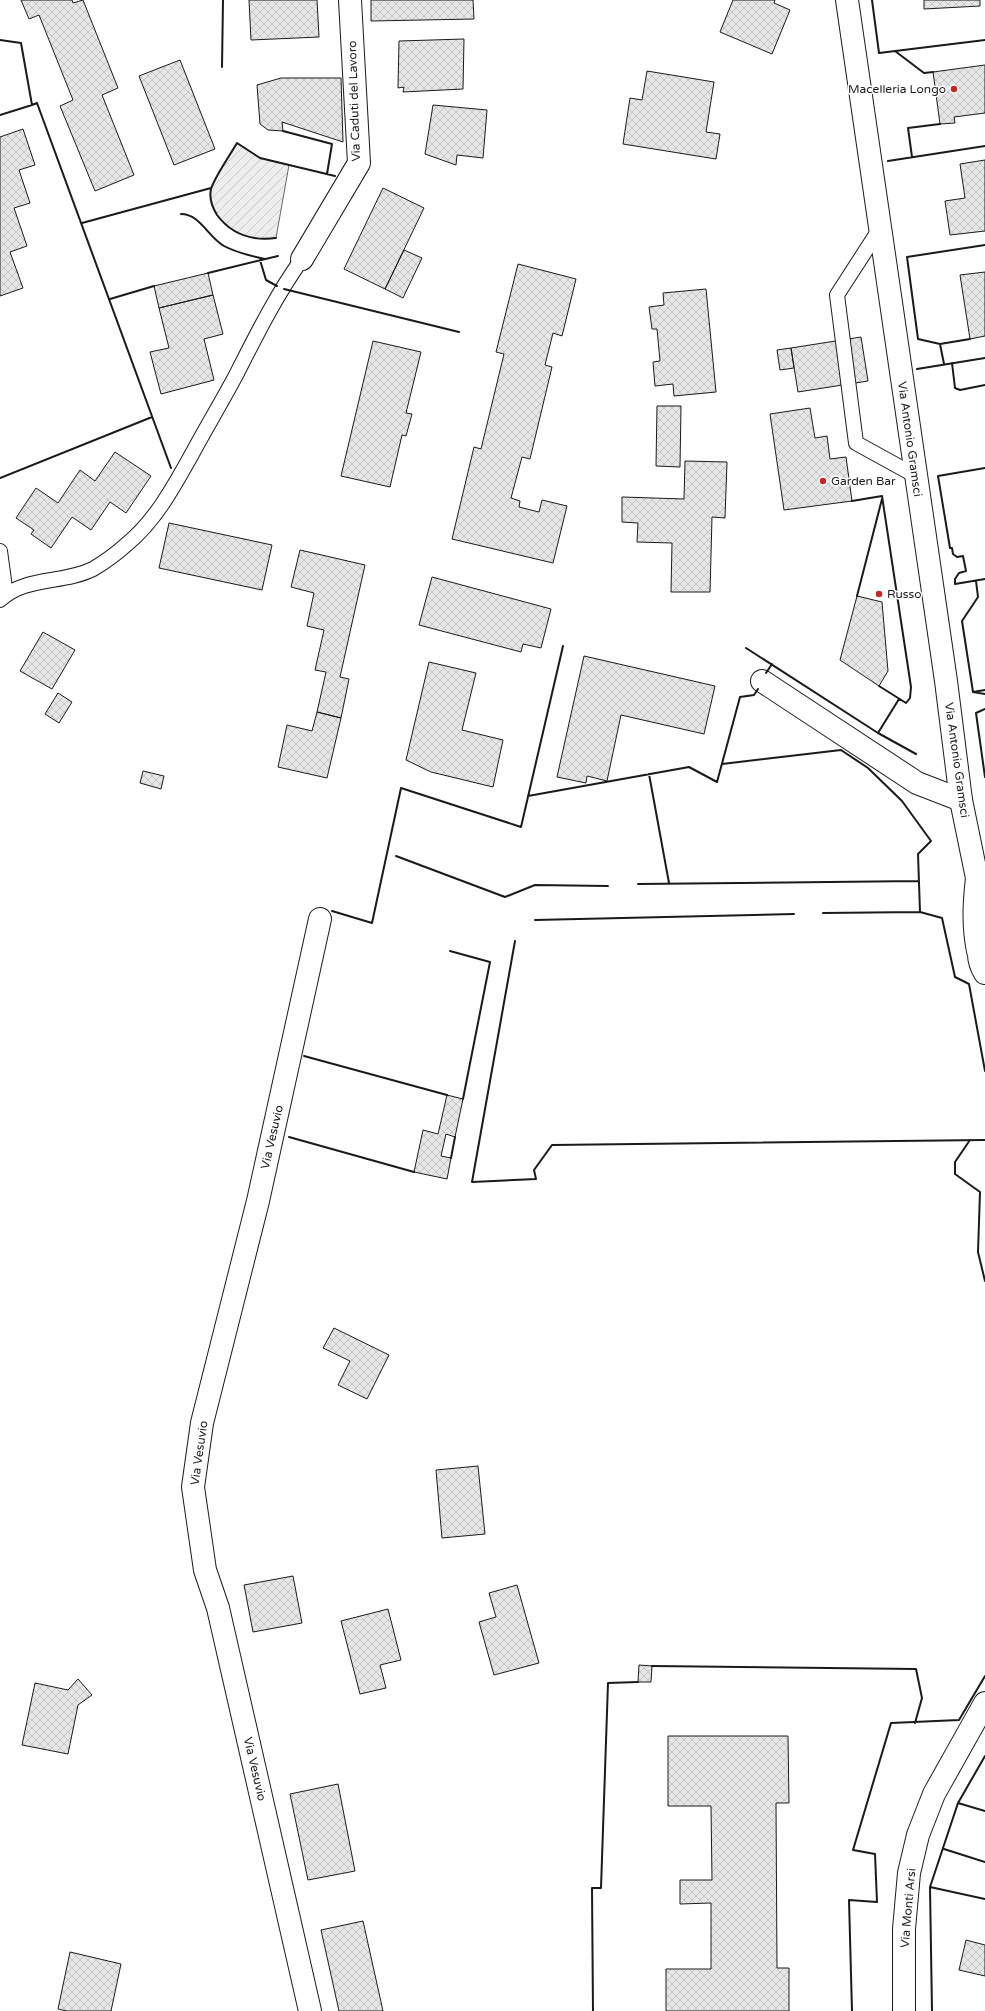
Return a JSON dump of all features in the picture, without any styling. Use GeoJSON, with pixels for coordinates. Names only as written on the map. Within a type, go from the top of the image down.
{"type":"FeatureCollection","features":[{"type":"Feature","properties":{"kind":"street","name":"Via Caduti del Lavoro"},"geometry":{"type":"LineString","coordinates":[[302,259],[358,163],[350,0]]}},
{"type":"Feature","properties":{"kind":"street","name":"Via Antonio Gramsci"},"geometry":{"type":"LineString","coordinates":[[847,0],[945,673],[961,800],[981,886],[973,912],[974,931],[982,943],[980,964],[985,974]]}},
{"type":"Feature","properties":{"kind":"street"},"geometry":{"type":"LineString","coordinates":[[762,681],[917,783],[961,800]]}},
{"type":"Feature","properties":{"kind":"street","name":"Via Vesuvio"},"geometry":{"type":"LineString","coordinates":[[310,2011],[218,1608],[205,1570],[193,1487],[202,1423],[258,1201],[320,919]]}},
{"type":"Feature","properties":{"kind":"street","name":"Via Monti Arsi"},"geometry":{"type":"LineString","coordinates":[[904,2011],[904,1929],[909,1874],[918,1835],[934,1794],[985,1703]]}},
{"type":"Feature","properties":{"kind":"lane"},"geometry":{"type":"LineString","coordinates":[[880,230],[837,295],[856,443],[916,476]]}},
{"type":"Feature","properties":{"kind":"lane"},"geometry":{"type":"LineString","coordinates":[[0,551],[3,598],[23,586],[57,579],[92,569],[128,544],[152,520],[169,494],[231,383],[281,288],[302,259]]}},
{"type":"Feature","properties":{"kind":"shaded area"},"geometry":{"type":"Polygon","coordinates":[[[237,143],[260,158],[289,165],[276,238],[267,239],[251,237],[236,232],[223,222],[217,215],[211,202],[210,192],[213,184],[237,143]]]}},
{"type":"Feature","properties":{"kind":"building"},"geometry":{"type":"Polygon","coordinates":[[[21,0],[72,0],[73,3],[83,0],[118,88],[102,95],[134,175],[95,191],[60,106],[73,100],[39,15],[29,19],[21,0]]]}},
{"type":"Feature","properties":{"kind":"building"},"geometry":{"type":"Polygon","coordinates":[[[249,0],[317,0],[319,37],[251,40],[249,0]]]}},
{"type":"Feature","properties":{"kind":"building"},"geometry":{"type":"Polygon","coordinates":[[[371,0],[473,0],[474,19],[371,21],[371,0]]]}},
{"type":"Feature","properties":{"kind":"building"},"geometry":{"type":"Polygon","coordinates":[[[733,0],[775,0],[774,3],[790,10],[772,54],[720,32],[733,0]]]}},
{"type":"Feature","properties":{"kind":"building"},"geometry":{"type":"Polygon","coordinates":[[[924,0],[980,0],[980,6],[924,9],[924,0]]]}},
{"type":"Feature","properties":{"kind":"building"},"geometry":{"type":"Polygon","coordinates":[[[464,39],[463,89],[403,92],[404,87],[398,88],[399,41],[464,39]]]}},
{"type":"Feature","properties":{"kind":"building"},"geometry":{"type":"Polygon","coordinates":[[[180,60],[215,149],[174,165],[139,76],[180,60]]]}},
{"type":"Feature","properties":{"kind":"building"},"geometry":{"type":"Polygon","coordinates":[[[985,65],[985,113],[954,117],[955,123],[940,124],[933,72],[985,65]]]}},
{"type":"Feature","properties":{"kind":"building"},"geometry":{"type":"Polygon","coordinates":[[[647,71],[714,82],[706,132],[720,134],[716,159],[623,144],[630,98],[642,100],[647,71]]]}},
{"type":"Feature","properties":{"kind":"building"},"geometry":{"type":"Polygon","coordinates":[[[281,78],[341,78],[343,142],[282,122],[283,131],[268,130],[260,124],[257,85],[281,78]]]}},
{"type":"Feature","properties":{"kind":"building"},"geometry":{"type":"Polygon","coordinates":[[[433,105],[487,110],[483,158],[457,155],[456,165],[425,154],[433,105]]]}},
{"type":"Feature","properties":{"kind":"building"},"geometry":{"type":"Polygon","coordinates":[[[23,129],[35,165],[19,170],[30,203],[14,208],[27,246],[10,252],[23,288],[0,296],[0,137],[23,129]]]}},
{"type":"Feature","properties":{"kind":"building"},"geometry":{"type":"Polygon","coordinates":[[[985,160],[985,231],[950,235],[945,201],[965,198],[960,164],[985,160]]]}},
{"type":"Feature","properties":{"kind":"building"},"geometry":{"type":"Polygon","coordinates":[[[383,188],[424,208],[385,289],[344,269],[383,188]]]}},
{"type":"Feature","properties":{"kind":"building"},"geometry":{"type":"Polygon","coordinates":[[[404,250],[422,258],[403,298],[385,289],[404,250]]]}},
{"type":"Feature","properties":{"kind":"building"},"geometry":{"type":"Polygon","coordinates":[[[518,264],[576,279],[562,336],[553,333],[545,365],[552,367],[530,459],[522,457],[511,498],[520,501],[519,507],[539,512],[542,500],[567,506],[553,563],[452,539],[474,447],[481,449],[504,354],[496,352],[518,264]]]}},
{"type":"Feature","properties":{"kind":"building"},"geometry":{"type":"Polygon","coordinates":[[[985,272],[985,336],[970,339],[960,275],[985,272]]]}},
{"type":"Feature","properties":{"kind":"building"},"geometry":{"type":"Polygon","coordinates":[[[208,273],[213,295],[159,308],[154,286],[208,273]]]}},
{"type":"Feature","properties":{"kind":"building"},"geometry":{"type":"Polygon","coordinates":[[[706,289],[716,392],[674,396],[673,384],[655,386],[653,362],[660,361],[657,329],[652,329],[649,307],[664,305],[663,293],[706,289]]]}},
{"type":"Feature","properties":{"kind":"building"},"geometry":{"type":"Polygon","coordinates":[[[213,295],[223,334],[204,339],[214,380],[161,394],[150,352],[169,348],[159,308],[213,295]]]}},
{"type":"Feature","properties":{"kind":"building"},"geometry":{"type":"Polygon","coordinates":[[[861,337],[868,381],[798,392],[791,348],[861,337]]]}},
{"type":"Feature","properties":{"kind":"building"},"geometry":{"type":"Polygon","coordinates":[[[373,341],[421,352],[406,413],[412,414],[406,436],[402,435],[390,487],[341,476],[373,341]]]}},
{"type":"Feature","properties":{"kind":"building"},"geometry":{"type":"Polygon","coordinates":[[[791,348],[794,368],[780,370],[777,350],[791,348]]]}},
{"type":"Feature","properties":{"kind":"building"},"geometry":{"type":"Polygon","coordinates":[[[657,406],[681,406],[680,467],[656,466],[657,406]]]}},
{"type":"Feature","properties":{"kind":"building"},"geometry":{"type":"Polygon","coordinates":[[[810,408],[815,438],[827,436],[830,459],[846,457],[852,501],[784,510],[770,414],[810,408]]]}},
{"type":"Feature","properties":{"kind":"building"},"geometry":{"type":"Polygon","coordinates":[[[115,452],[151,476],[126,513],[110,502],[91,530],[72,517],[51,548],[31,534],[34,530],[16,518],[36,488],[58,503],[80,470],[95,481],[115,452]]]}},
{"type":"Feature","properties":{"kind":"building"},"geometry":{"type":"Polygon","coordinates":[[[685,461],[727,462],[725,518],[712,517],[710,592],[671,592],[672,543],[637,542],[638,523],[622,522],[622,497],[684,499],[685,461]]]}},
{"type":"Feature","properties":{"kind":"building"},"geometry":{"type":"Polygon","coordinates":[[[169,523],[272,545],[262,590],[159,568],[169,523]]]}},
{"type":"Feature","properties":{"kind":"building"},"geometry":{"type":"Polygon","coordinates":[[[300,550],[365,565],[340,677],[349,679],[341,718],[317,712],[326,672],[315,670],[324,630],[307,626],[314,593],[291,587],[300,550]]]}},
{"type":"Feature","properties":{"kind":"building"},"geometry":{"type":"Polygon","coordinates":[[[432,577],[551,609],[541,648],[523,644],[521,652],[419,625],[432,577]]]}},
{"type":"Feature","properties":{"kind":"building"},"geometry":{"type":"Polygon","coordinates":[[[857,596],[882,602],[888,671],[879,686],[840,660],[857,596]]]}},
{"type":"Feature","properties":{"kind":"building"},"geometry":{"type":"Polygon","coordinates":[[[43,632],[75,650],[52,689],[20,671],[43,632]]]}},
{"type":"Feature","properties":{"kind":"building"},"geometry":{"type":"Polygon","coordinates":[[[584,656],[715,686],[704,734],[621,715],[607,781],[587,776],[586,783],[557,777],[584,656]]]}},
{"type":"Feature","properties":{"kind":"building"},"geometry":{"type":"Polygon","coordinates":[[[429,662],[476,673],[462,730],[503,740],[493,787],[431,772],[406,760],[429,662]]]}},
{"type":"Feature","properties":{"kind":"building"},"geometry":{"type":"Polygon","coordinates":[[[58,693],[72,702],[59,723],[45,714],[58,693]]]}},
{"type":"Feature","properties":{"kind":"building"},"geometry":{"type":"Polygon","coordinates":[[[317,712],[341,718],[327,778],[278,767],[287,725],[312,731],[317,712]]]}},
{"type":"Feature","properties":{"kind":"building"},"geometry":{"type":"Polygon","coordinates":[[[143,771],[164,776],[161,789],[140,783],[143,771]]]}},
{"type":"Feature","properties":{"kind":"building"},"geometry":{"type":"Polygon","coordinates":[[[447,1095],[463,1099],[455,1137],[446,1134],[441,1156],[451,1158],[447,1179],[414,1172],[423,1130],[438,1134],[447,1095]]]}},
{"type":"Feature","properties":{"kind":"building"},"geometry":{"type":"Polygon","coordinates":[[[334,1328],[389,1355],[367,1399],[338,1385],[350,1361],[323,1348],[334,1328]]]}},
{"type":"Feature","properties":{"kind":"building"},"geometry":{"type":"Polygon","coordinates":[[[478,1466],[485,1534],[442,1538],[436,1470],[478,1466]]]}},
{"type":"Feature","properties":{"kind":"building"},"geometry":{"type":"Polygon","coordinates":[[[293,1576],[302,1623],[253,1632],[244,1585],[293,1576]]]}},
{"type":"Feature","properties":{"kind":"building"},"geometry":{"type":"Polygon","coordinates":[[[517,1585],[539,1663],[494,1675],[479,1622],[496,1617],[489,1593],[517,1585]]]}},
{"type":"Feature","properties":{"kind":"building"},"geometry":{"type":"Polygon","coordinates":[[[388,1609],[401,1660],[380,1665],[386,1688],[360,1694],[341,1621],[388,1609]]]}},
{"type":"Feature","properties":{"kind":"building"},"geometry":{"type":"Polygon","coordinates":[[[639,1665],[652,1666],[651,1682],[638,1682],[639,1665]]]}},
{"type":"Feature","properties":{"kind":"building"},"geometry":{"type":"Polygon","coordinates":[[[78,1679],[92,1695],[78,1705],[68,1754],[22,1745],[35,1683],[68,1690],[78,1679]]]}},
{"type":"Feature","properties":{"kind":"building"},"geometry":{"type":"Polygon","coordinates":[[[668,1736],[788,1736],[789,1803],[776,1803],[777,1968],[789,1968],[789,2011],[666,2011],[666,1969],[711,1969],[711,1903],[680,1904],[680,1880],[712,1880],[711,1806],[668,1806],[668,1736]]]}},
{"type":"Feature","properties":{"kind":"building"},"geometry":{"type":"Polygon","coordinates":[[[338,1784],[355,1871],[308,1880],[290,1794],[338,1784]]]}},
{"type":"Feature","properties":{"kind":"building"},"geometry":{"type":"Polygon","coordinates":[[[363,1921],[383,2011],[339,2011],[321,1930],[363,1921]]]}},
{"type":"Feature","properties":{"kind":"building"},"geometry":{"type":"Polygon","coordinates":[[[966,1940],[985,1945],[985,1976],[959,1970],[966,1940]]]}},
{"type":"Feature","properties":{"kind":"building"},"geometry":{"type":"Polygon","coordinates":[[[70,1952],[121,1964],[111,2011],[67,2011],[58,2009],[70,1952]]]}},
{"type":"Feature","properties":{"kind":"wall"},"geometry":{"type":"LineString","coordinates":[[222,67],[223,0]]}},
{"type":"Feature","properties":{"kind":"wall"},"geometry":{"type":"LineString","coordinates":[[872,0],[879,53],[985,40]]}},
{"type":"Feature","properties":{"kind":"wall"},"geometry":{"type":"LineString","coordinates":[[0,40],[21,43],[32,105],[37,103],[171,468]]}},
{"type":"Feature","properties":{"kind":"wall"},"geometry":{"type":"LineString","coordinates":[[895,51],[924,73],[933,72]]}},
{"type":"Feature","properties":{"kind":"wall"},"geometry":{"type":"LineString","coordinates":[[0,115],[32,105]]}},
{"type":"Feature","properties":{"kind":"wall"},"geometry":{"type":"LineString","coordinates":[[912,157],[908,128],[940,124]]}},
{"type":"Feature","properties":{"kind":"wall"},"geometry":{"type":"LineString","coordinates":[[283,131],[332,144],[327,174]]}},
{"type":"Feature","properties":{"kind":"wall"},"geometry":{"type":"LineString","coordinates":[[276,238],[267,239],[251,237],[236,232],[223,222],[217,215],[211,202],[210,192],[213,184],[237,143],[260,158],[335,176]]}},
{"type":"Feature","properties":{"kind":"wall"},"geometry":{"type":"LineString","coordinates":[[888,161],[985,146]]}},
{"type":"Feature","properties":{"kind":"wall"},"geometry":{"type":"LineString","coordinates":[[82,223],[211,188]]}},
{"type":"Feature","properties":{"kind":"wall"},"geometry":{"type":"LineString","coordinates":[[181,214],[188,215],[199,222],[218,242],[224,246],[265,259]]}},
{"type":"Feature","properties":{"kind":"wall"},"geometry":{"type":"LineString","coordinates":[[970,339],[940,344],[918,339],[907,257],[985,245]]}},
{"type":"Feature","properties":{"kind":"wall"},"geometry":{"type":"LineString","coordinates":[[208,273],[278,256]]}},
{"type":"Feature","properties":{"kind":"wall"},"geometry":{"type":"LineString","coordinates":[[260,260],[266,280],[277,286]]}},
{"type":"Feature","properties":{"kind":"wall"},"geometry":{"type":"LineString","coordinates":[[110,299],[154,286]]}},
{"type":"Feature","properties":{"kind":"wall"},"geometry":{"type":"LineString","coordinates":[[284,289],[459,332]]}},
{"type":"Feature","properties":{"kind":"wall"},"geometry":{"type":"LineString","coordinates":[[940,344],[944,364]]}},
{"type":"Feature","properties":{"kind":"wall"},"geometry":{"type":"LineString","coordinates":[[917,369],[985,358]]}},
{"type":"Feature","properties":{"kind":"wall"},"geometry":{"type":"LineString","coordinates":[[952,363],[955,388],[960,390],[985,385]]}},
{"type":"Feature","properties":{"kind":"wall"},"geometry":{"type":"LineString","coordinates":[[0,478],[152,417]]}},
{"type":"Feature","properties":{"kind":"wall"},"geometry":{"type":"LineString","coordinates":[[985,468],[938,476],[950,548],[952,548],[953,554],[957,557],[963,556],[966,571],[959,573],[955,579],[955,584],[985,579]]}},
{"type":"Feature","properties":{"kind":"wall"},"geometry":{"type":"LineString","coordinates":[[852,501],[882,496],[911,687],[910,698],[906,703],[879,686]]}},
{"type":"Feature","properties":{"kind":"wall"},"geometry":{"type":"LineString","coordinates":[[857,596],[882,499]]}},
{"type":"Feature","properties":{"kind":"wall"},"geometry":{"type":"LineString","coordinates":[[973,692],[962,621],[978,597],[976,581]]}},
{"type":"Feature","properties":{"kind":"wall"},"geometry":{"type":"LineString","coordinates":[[332,911],[372,923],[401,788],[521,827],[563,646]]}},
{"type":"Feature","properties":{"kind":"wall"},"geometry":{"type":"LineString","coordinates":[[746,648],[878,733],[916,754]]}},
{"type":"Feature","properties":{"kind":"wall"},"geometry":{"type":"LineString","coordinates":[[766,673],[772,664]]}},
{"type":"Feature","properties":{"kind":"wall"},"geometry":{"type":"LineString","coordinates":[[528,796],[689,767],[717,782],[740,697],[754,695],[758,689]]}},
{"type":"Feature","properties":{"kind":"wall"},"geometry":{"type":"LineString","coordinates":[[985,690],[973,692],[985,694]]}},
{"type":"Feature","properties":{"kind":"wall"},"geometry":{"type":"LineString","coordinates":[[878,733],[899,699]]}},
{"type":"Feature","properties":{"kind":"wall"},"geometry":{"type":"LineString","coordinates":[[985,709],[976,713],[985,777]]}},
{"type":"Feature","properties":{"kind":"wall"},"geometry":{"type":"LineString","coordinates":[[722,764],[841,750],[868,768],[902,801],[931,841],[918,854],[920,912],[942,918],[955,977],[969,984],[985,1071]]}},
{"type":"Feature","properties":{"kind":"wall"},"geometry":{"type":"LineString","coordinates":[[649,774],[669,883]]}},
{"type":"Feature","properties":{"kind":"wall"},"geometry":{"type":"LineString","coordinates":[[396,856],[505,897],[535,885],[608,886]]}},
{"type":"Feature","properties":{"kind":"wall"},"geometry":{"type":"LineString","coordinates":[[638,884],[919,881]]}},
{"type":"Feature","properties":{"kind":"wall"},"geometry":{"type":"LineString","coordinates":[[823,913],[920,912]]}},
{"type":"Feature","properties":{"kind":"wall"},"geometry":{"type":"LineString","coordinates":[[535,920],[794,914]]}},
{"type":"Feature","properties":{"kind":"wall"},"geometry":{"type":"LineString","coordinates":[[515,941],[472,1182],[536,1179],[534,1170],[552,1145],[985,1140]]}},
{"type":"Feature","properties":{"kind":"wall"},"geometry":{"type":"LineString","coordinates":[[450,951],[490,962],[463,1099]]}},
{"type":"Feature","properties":{"kind":"wall"},"geometry":{"type":"LineString","coordinates":[[304,1056],[447,1095]]}},
{"type":"Feature","properties":{"kind":"wall"},"geometry":{"type":"LineString","coordinates":[[289,1137],[414,1172]]}},
{"type":"Feature","properties":{"kind":"wall"},"geometry":{"type":"LineString","coordinates":[[451,1158],[455,1137]]}},
{"type":"Feature","properties":{"kind":"wall"},"geometry":{"type":"LineString","coordinates":[[970,1140],[955,1162],[955,1174],[980,1192],[978,1252],[985,1281]]}},
{"type":"Feature","properties":{"kind":"wall"},"geometry":{"type":"LineString","coordinates":[[652,1666],[916,1669],[922,1698],[915,1723]]}},
{"type":"Feature","properties":{"kind":"wall"},"geometry":{"type":"LineString","coordinates":[[852,2011],[849,1900],[877,1902],[875,1854],[853,1850],[891,1723],[959,1720],[985,1676]]}},
{"type":"Feature","properties":{"kind":"wall"},"geometry":{"type":"LineString","coordinates":[[593,2011],[592,1888],[601,1888],[608,1683],[638,1682]]}},
{"type":"Feature","properties":{"kind":"wall"},"geometry":{"type":"LineString","coordinates":[[932,2011],[930,1887],[958,1803],[985,1756]]}},
{"type":"Feature","properties":{"kind":"wall"},"geometry":{"type":"LineString","coordinates":[[958,1803],[985,1811]]}},
{"type":"Feature","properties":{"kind":"wall"},"geometry":{"type":"LineString","coordinates":[[944,1849],[985,1862]]}},
{"type":"Feature","properties":{"kind":"wall"},"geometry":{"type":"LineString","coordinates":[[930,1887],[985,1899]]}},
{"type":"Feature","properties":{"kind":"place","name":"Macelleria Longo"},"geometry":{"type":"Point","coordinates":[954,89]}},
{"type":"Feature","properties":{"kind":"place","name":"Garden Bar"},"geometry":{"type":"Point","coordinates":[823,481]}},
{"type":"Feature","properties":{"kind":"place","name":"Russo"},"geometry":{"type":"Point","coordinates":[879,594]}}]}
